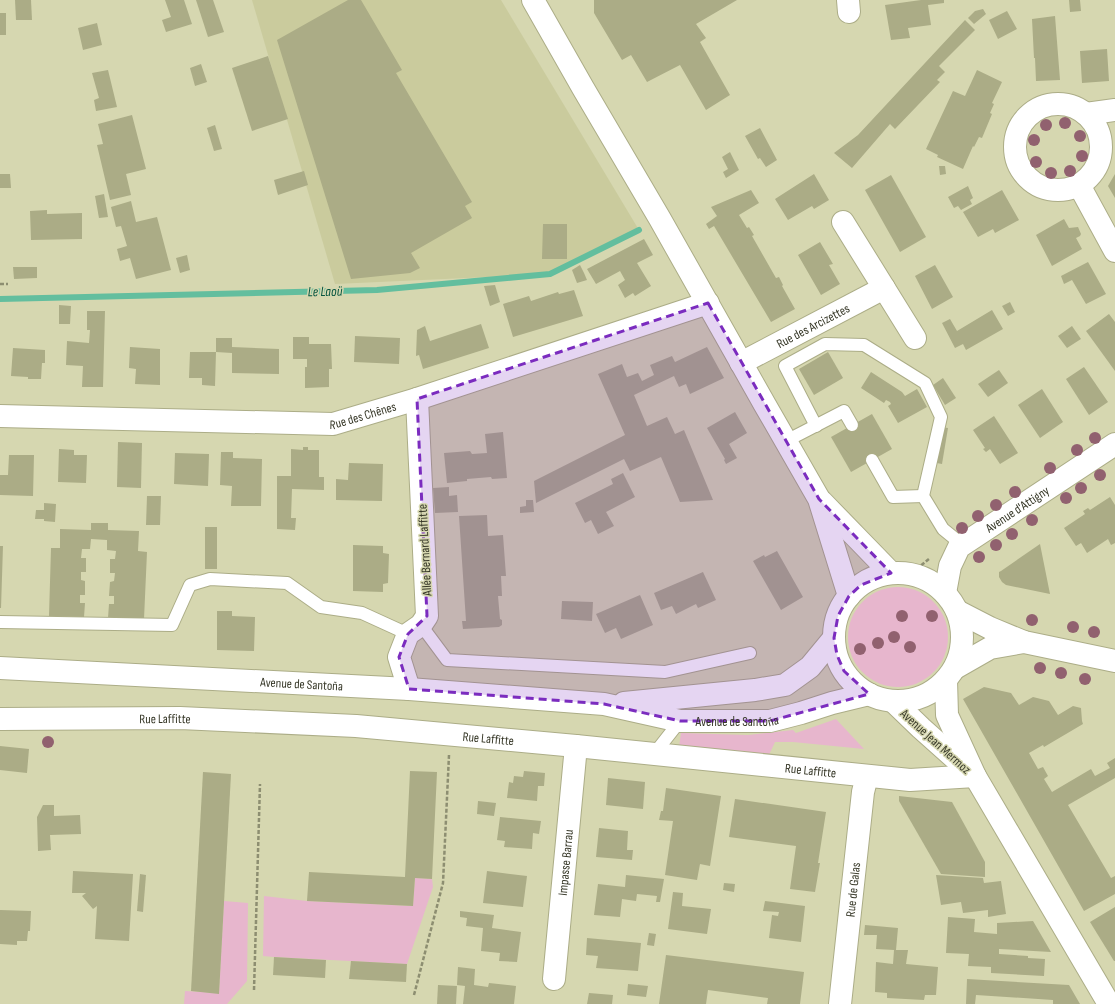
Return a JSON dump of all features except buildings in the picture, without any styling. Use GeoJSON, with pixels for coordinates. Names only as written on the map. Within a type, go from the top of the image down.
{"type":"FeatureCollection","features":[{"type":"Feature","properties":{"kind":"street"},"geometry":{"type":"LineString","coordinates":[[533,0],[660,218],[819,499],[849,596]]}},
{"type":"Feature","properties":{"kind":"street"},"geometry":{"type":"LineString","coordinates":[[1059,104],[1073,107],[1086,114],[1108,144],[1090,176],[1079,185],[1065,190],[1050,190],[1037,185],[1032,181],[1026,176],[1018,164],[1015,150],[1016,136],[1022,123],[1032,112],[1045,106],[1059,104]]}},
{"type":"Feature","properties":{"kind":"street"},"geometry":{"type":"LineString","coordinates":[[1086,114],[1115,110]]}},
{"type":"Feature","properties":{"kind":"street"},"geometry":{"type":"LineString","coordinates":[[1079,185],[1115,251]]}},
{"type":"Feature","properties":{"kind":"street"},"geometry":{"type":"LineString","coordinates":[[843,222],[915,338]]}},
{"type":"Feature","properties":{"kind":"street","name":"Rue des Arcizettes"},"geometry":{"type":"LineString","coordinates":[[741,363],[884,288]]}},
{"type":"Feature","properties":{"kind":"street","name":"Rue des Chênes"},"geometry":{"type":"LineString","coordinates":[[0,416],[334,424],[417,399],[708,303]]}},
{"type":"Feature","properties":{"kind":"street","name":"Allée Bernard Laffitte"},"geometry":{"type":"LineString","coordinates":[[409,690],[399,657],[414,630],[427,616],[417,399]]}},
{"type":"Feature","properties":{"kind":"street","name":"Avenue d'Attigny"},"geometry":{"type":"LineString","coordinates":[[959,547],[1115,444]]}},
{"type":"Feature","properties":{"kind":"street"},"geometry":{"type":"LineString","coordinates":[[819,499],[891,573]]}},
{"type":"Feature","properties":{"kind":"street"},"geometry":{"type":"LineString","coordinates":[[950,674],[961,649],[962,630],[951,602],[950,566],[959,547]]}},
{"type":"Feature","properties":{"kind":"street"},"geometry":{"type":"LineString","coordinates":[[1024,642],[990,648],[950,674],[930,693],[912,700],[893,701],[881,699],[869,694],[855,684],[844,671],[837,655],[834,638],[838,616],[849,596],[861,585],[875,577],[891,573],[911,574],[929,580],[951,602],[990,628],[1024,642],[1115,661]]}},
{"type":"Feature","properties":{"kind":"street","name":"Avenue de Santoña"},"geometry":{"type":"LineString","coordinates":[[604,704],[755,690],[785,685],[810,667],[834,638]]}},
{"type":"Feature","properties":{"kind":"street","name":"Avenue de Santoña"},"geometry":{"type":"LineString","coordinates":[[0,668],[409,690],[604,704],[680,721],[770,721],[801,713],[832,702],[869,694]]}},
{"type":"Feature","properties":{"kind":"street","name":"Avenue Jean Mermoz"},"geometry":{"type":"LineString","coordinates":[[950,674],[947,715],[975,776]]}},
{"type":"Feature","properties":{"kind":"street","name":"Avenue Jean Mermoz"},"geometry":{"type":"LineString","coordinates":[[893,701],[975,776]]}},
{"type":"Feature","properties":{"kind":"street","name":"Rue Laffitte"},"geometry":{"type":"LineString","coordinates":[[0,719],[180,718],[363,726],[910,780],[975,776]]}},
{"type":"Feature","properties":{"kind":"street","name":"Impasse Barrau"},"geometry":{"type":"LineString","coordinates":[[554,979],[576,746]]}},
{"type":"Feature","properties":{"kind":"street","name":"Rue de Galas"},"geometry":{"type":"LineString","coordinates":[[840,1004],[863,792],[867,776]]}},
{"type":"Feature","properties":{"kind":"street"},"geometry":{"type":"LineString","coordinates":[[975,776],[1109,1004]]}},
{"type":"Feature","properties":{"kind":"lane"},"geometry":{"type":"LineString","coordinates":[[816,426],[785,366],[825,344],[864,345],[925,383],[941,416],[923,496],[943,529],[954,538],[959,547]]}},
{"type":"Feature","properties":{"kind":"lane"},"geometry":{"type":"LineString","coordinates":[[786,441],[844,411],[852,426]]}},
{"type":"Feature","properties":{"kind":"lane"},"geometry":{"type":"LineString","coordinates":[[872,460],[893,497],[923,496]]}},
{"type":"Feature","properties":{"kind":"lane"},"geometry":{"type":"LineString","coordinates":[[0,622],[172,626],[190,585],[210,579],[287,583],[321,607],[362,613],[414,630],[448,660],[665,672],[750,653]]}},
{"type":"Feature","properties":{"kind":"lane"},"geometry":{"type":"LineString","coordinates":[[654,754],[680,721]]}},
{"type":"Feature","properties":{"kind":"path"},"geometry":{"type":"LineString","coordinates":[[0,284],[8,284]]}},
{"type":"Feature","properties":{"kind":"path"},"geometry":{"type":"LineString","coordinates":[[414,995],[443,883],[450,734]]}},
{"type":"Feature","properties":{"kind":"path"},"geometry":{"type":"LineString","coordinates":[[254,990],[260,784]]}},
{"type":"Feature","properties":{"kind":"highlighted area"},"geometry":{"type":"Polygon","coordinates":[[[708,303],[819,499],[891,573],[861,585],[849,596],[838,616],[834,638],[837,655],[844,671],[869,694],[770,721],[680,721],[604,704],[409,689],[399,657],[408,634],[427,616],[417,399],[708,303]]]}},
{"type":"Feature","properties":{"kind":"shaded area"},"geometry":{"type":"Polygon","coordinates":[[[252,0],[501,0],[639,230],[551,274],[335,284],[252,0]]]}},
{"type":"Feature","properties":{"kind":"shaded area"},"geometry":{"type":"Polygon","coordinates":[[[898,587],[917,591],[933,602],[944,618],[948,637],[944,656],[933,672],[917,683],[898,687],[879,683],[863,672],[852,656],[848,637],[852,618],[863,602],[879,591],[898,587]]]}},
{"type":"Feature","properties":{"kind":"shaded area"},"geometry":{"type":"Polygon","coordinates":[[[836,719],[864,749],[793,742],[775,742],[768,757],[679,747],[681,733],[748,735],[793,730],[796,733],[836,719]]]}},
{"type":"Feature","properties":{"kind":"shaded area"},"geometry":{"type":"Polygon","coordinates":[[[415,878],[432,879],[433,887],[407,964],[263,956],[264,896],[307,901],[413,906],[415,878]]]}},
{"type":"Feature","properties":{"kind":"shaded area"},"geometry":{"type":"Polygon","coordinates":[[[224,901],[248,903],[247,981],[227,1004],[184,1004],[185,991],[219,993],[224,901]]]}},
{"type":"Feature","properties":{"kind":"waterway","name":"Le Laoü"},"geometry":{"type":"LineString","coordinates":[[0,299],[377,290],[550,274],[639,230]]}}]}
